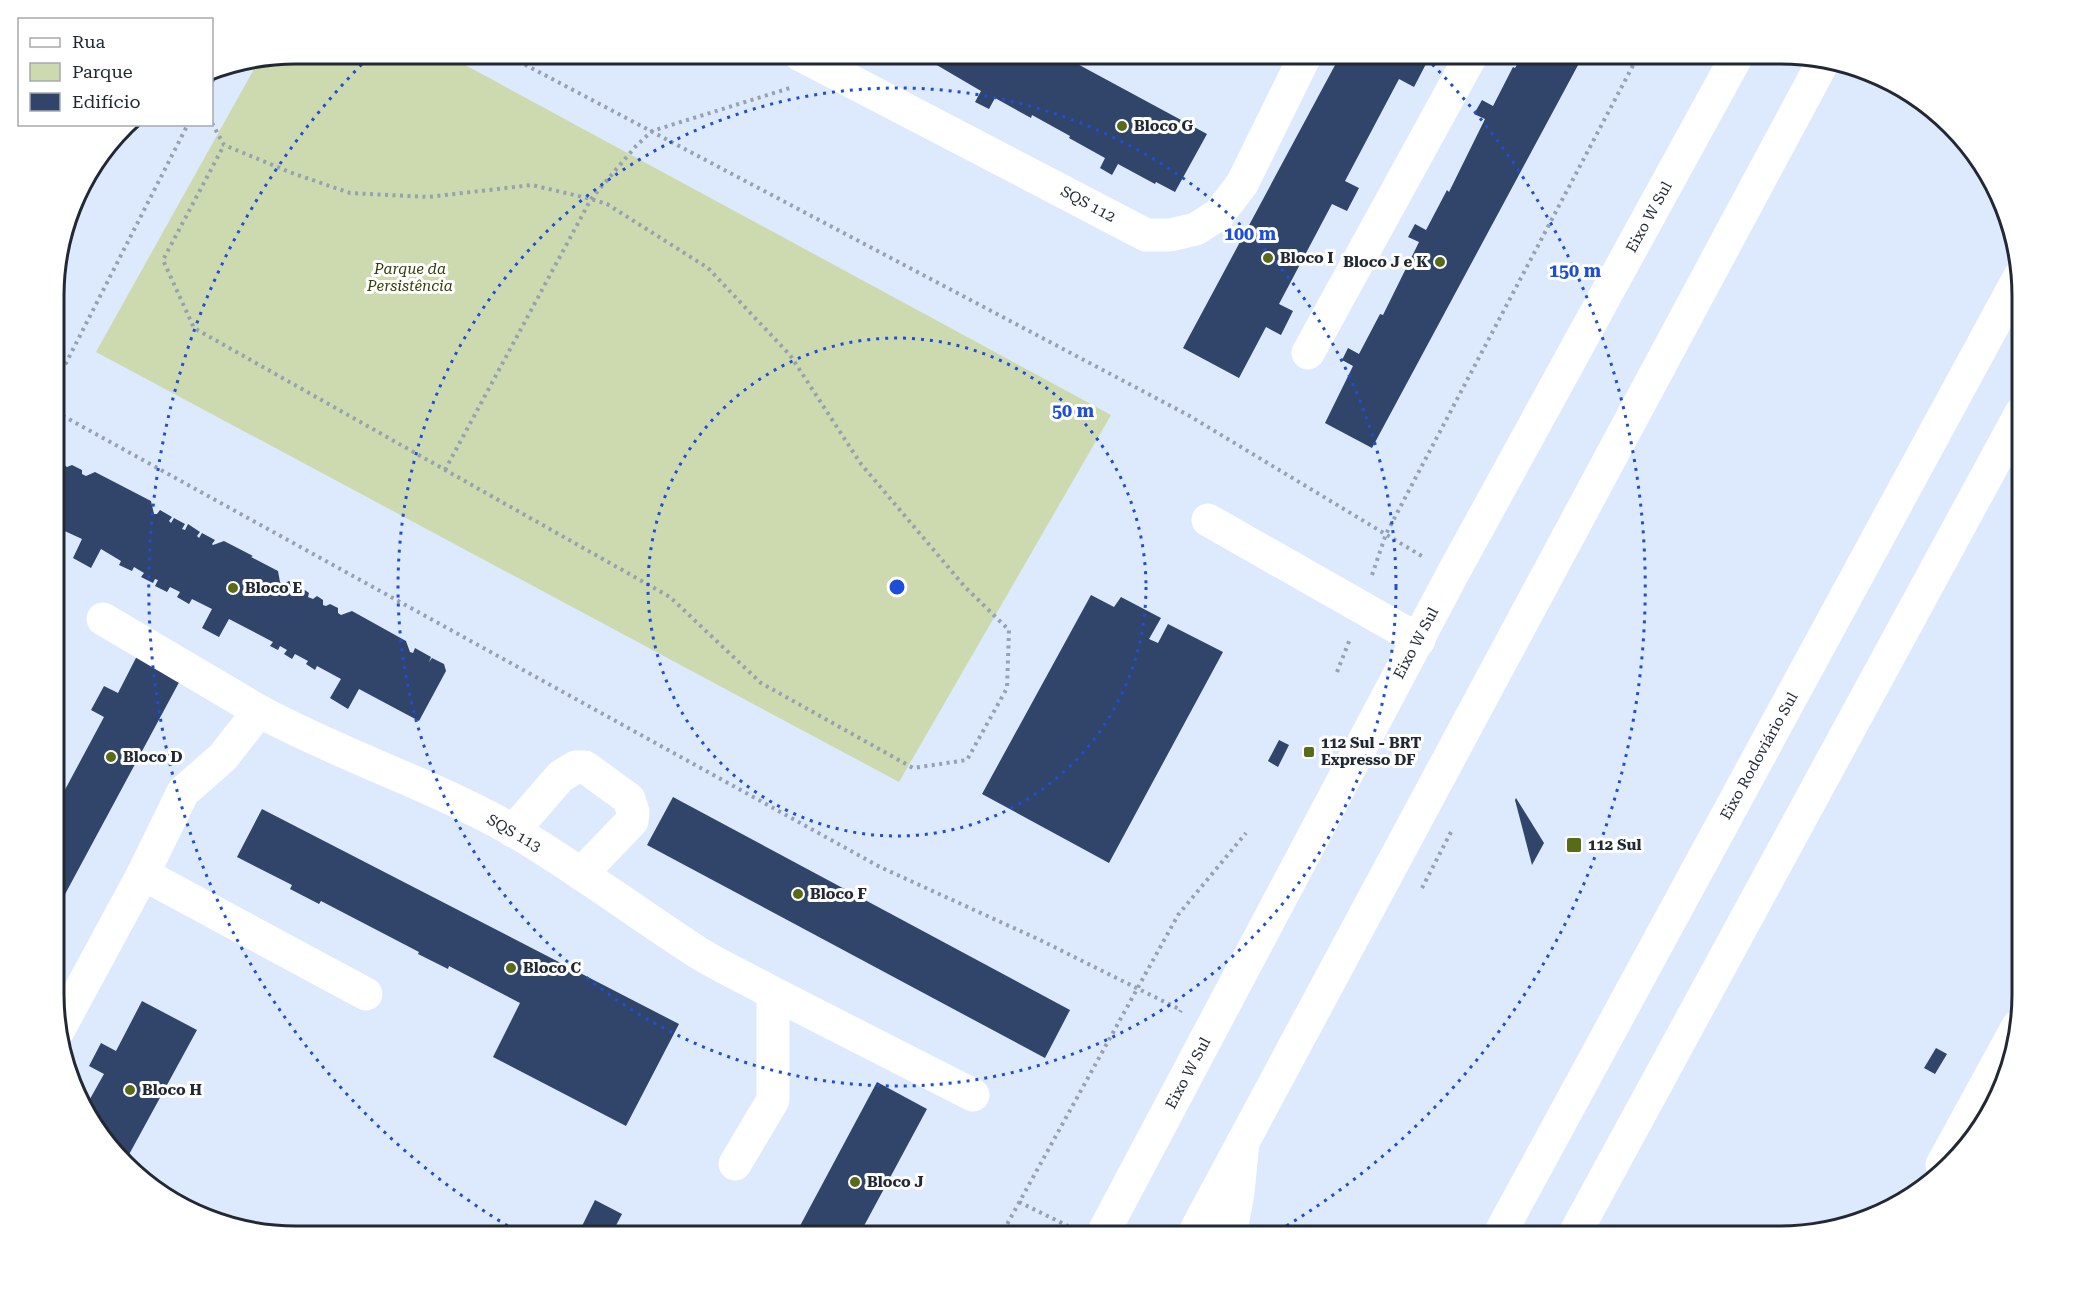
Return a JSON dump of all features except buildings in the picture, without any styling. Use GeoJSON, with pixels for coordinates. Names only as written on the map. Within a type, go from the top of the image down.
{"type":"FeatureCollection","features":[{"type":"Feature","properties":{"kind":"main road","name":"SQS 112"},"geometry":{"type":"LineString","coordinates":[[818,64],[1146,235],[1170,235],[1196,229],[1219,214],[1242,184],[1301,64]]}},
{"type":"Feature","properties":{"kind":"main road"},"geometry":{"type":"LineString","coordinates":[[1308,352],[1466,64]]}},
{"type":"Feature","properties":{"kind":"main road","name":"Eixo W Sul"},"geometry":{"type":"LineString","coordinates":[[1107,1226],[1452,575],[1733,64]]}},
{"type":"Feature","properties":{"kind":"main road"},"geometry":{"type":"LineString","coordinates":[[1198,1226],[1820,68]]}},
{"type":"Feature","properties":{"kind":"main road","name":"Eixo Rodoviário Sul"},"geometry":{"type":"LineString","coordinates":[[1504,1226],[2012,291]]}},
{"type":"Feature","properties":{"kind":"main road"},"geometry":{"type":"LineString","coordinates":[[1579,1226],[2012,431]]}},
{"type":"Feature","properties":{"kind":"main road"},"geometry":{"type":"LineString","coordinates":[[1208,520],[1419,640]]}},
{"type":"Feature","properties":{"kind":"main road","name":"SQS 113"},"geometry":{"type":"LineString","coordinates":[[103,619],[300,734],[437,790],[513,831],[699,953],[973,1095]]}},
{"type":"Feature","properties":{"kind":"main road"},"geometry":{"type":"LineString","coordinates":[[66,1017],[183,792],[223,757],[259,711]]}},
{"type":"Feature","properties":{"kind":"main road"},"geometry":{"type":"LineString","coordinates":[[513,831],[561,776],[576,767],[585,767],[629,799],[633,812],[632,820],[581,874]]}},
{"type":"Feature","properties":{"kind":"main road"},"geometry":{"type":"LineString","coordinates":[[142,874],[366,994]]}},
{"type":"Feature","properties":{"kind":"main road"},"geometry":{"type":"LineString","coordinates":[[735,1164],[773,1100],[773,993]]}},
{"type":"Feature","properties":{"kind":"main road"},"geometry":{"type":"LineString","coordinates":[[1950,1151],[2005,1050]]}},
{"type":"Feature","properties":{"kind":"main road"},"geometry":{"type":"LineString","coordinates":[[1232,1226],[1243,1143]]}},
{"type":"Feature","properties":{"kind":"path"},"geometry":{"type":"LineString","coordinates":[[524,64],[1188,415],[1452,575]]}},
{"type":"Feature","properties":{"kind":"path"},"geometry":{"type":"LineString","coordinates":[[1386,534],[1634,64]]}},
{"type":"Feature","properties":{"kind":"path"},"geometry":{"type":"LineString","coordinates":[[445,470],[591,199],[636,146],[652,131],[836,73]]}},
{"type":"Feature","properties":{"kind":"path"},"geometry":{"type":"LineString","coordinates":[[213,125],[224,145],[292,173],[350,193],[428,197],[532,185],[591,199],[607,204],[708,268],[790,355],[861,464],[965,587],[1010,630],[1007,688],[967,760],[913,768],[761,683],[670,597],[194,328],[163,260],[224,145]]}},
{"type":"Feature","properties":{"kind":"path"},"geometry":{"type":"LineString","coordinates":[[64,366],[187,126]]}},
{"type":"Feature","properties":{"kind":"path"},"geometry":{"type":"LineString","coordinates":[[64,416],[880,867],[1040,940],[1181,1010]]}},
{"type":"Feature","properties":{"kind":"path"},"geometry":{"type":"LineString","coordinates":[[1422,888],[1454,825]]}},
{"type":"Feature","properties":{"kind":"path"},"geometry":{"type":"LineString","coordinates":[[1006,1226],[1178,915],[1246,833]]}},
{"type":"Feature","properties":{"kind":"path"},"geometry":{"type":"LineString","coordinates":[[1019,1202],[1068,1226]]}},
{"type":"Feature","properties":{"kind":"green space","name":"Parque da Persistência"},"geometry":{"type":"Polygon","coordinates":[[[297,64],[463,64],[1111,415],[899,782],[96,352],[254,69],[297,64]]]}},
{"type":"Feature","properties":{"kind":"place","name":"Bloco G"},"geometry":{"type":"Point","coordinates":[1122,126]}},
{"type":"Feature","properties":{"kind":"place","name":"Bloco I"},"geometry":{"type":"Point","coordinates":[1268,258]}},
{"type":"Feature","properties":{"kind":"place","name":"Bloco J e K"},"geometry":{"type":"Point","coordinates":[1440,262]}},
{"type":"Feature","properties":{"kind":"place","name":"Bloco E"},"geometry":{"type":"Point","coordinates":[233,588]}},
{"type":"Feature","properties":{"kind":"place","name":"112 Sul - BRT Expresso DF"},"geometry":{"type":"Point","coordinates":[1309,752]}},
{"type":"Feature","properties":{"kind":"place","name":"Bloco D"},"geometry":{"type":"Point","coordinates":[111,757]}},
{"type":"Feature","properties":{"kind":"place","name":"112 Sul"},"geometry":{"type":"Point","coordinates":[1574,845]}},
{"type":"Feature","properties":{"kind":"place","name":"Bloco F"},"geometry":{"type":"Point","coordinates":[798,894]}},
{"type":"Feature","properties":{"kind":"place","name":"Bloco C"},"geometry":{"type":"Point","coordinates":[511,968]}},
{"type":"Feature","properties":{"kind":"place","name":"Bloco H"},"geometry":{"type":"Point","coordinates":[130,1090]}},
{"type":"Feature","properties":{"kind":"place","name":"Bloco J"},"geometry":{"type":"Point","coordinates":[855,1182]}}]}
